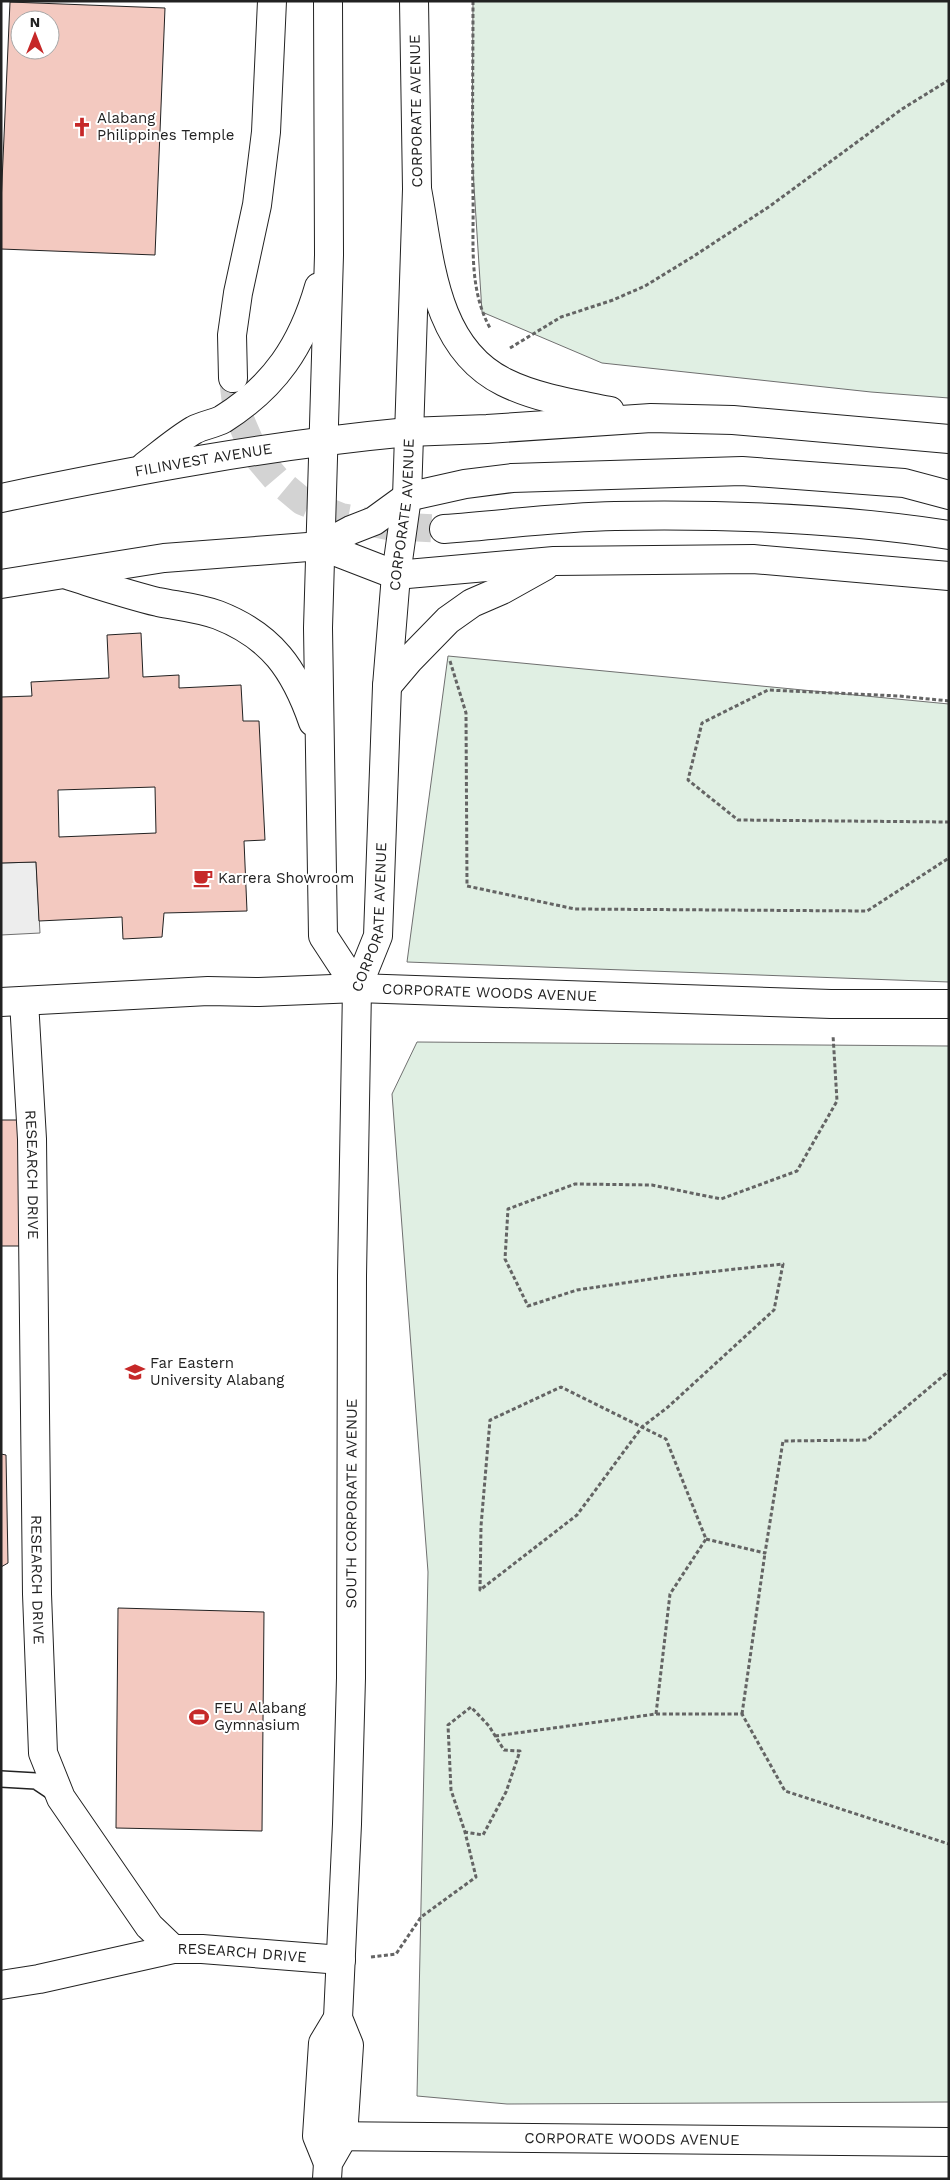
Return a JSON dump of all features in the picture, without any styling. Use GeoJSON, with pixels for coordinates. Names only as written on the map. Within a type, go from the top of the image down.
{"type":"FeatureCollection","features":[{"type":"Feature","properties":{"kind":"main road"},"geometry":{"type":"LineString","coordinates":[[233,378],[232,334],[238,293],[257,205],[266,132],[272,1]]}},
{"type":"Feature","properties":{"kind":"main road","name":"CORPORATE AVENUE"},"geometry":{"type":"LineString","coordinates":[[328,1],[329,255],[318,628],[323,936],[357,988]]}},
{"type":"Feature","properties":{"kind":"main road","name":"CORPORATE AVENUE"},"geometry":{"type":"LineString","coordinates":[[357,988],[378,936],[387,686],[396,575],[407,497],[417,189],[414,1]]}},
{"type":"Feature","properties":{"kind":"main road"},"geometry":{"type":"LineString","coordinates":[[417,189],[436,289],[448,324],[464,351],[503,382],[532,394],[582,406],[651,418],[733,420],[949,439]]}},
{"type":"Feature","properties":{"kind":"main road"},"geometry":{"type":"LineString","coordinates":[[140,470],[195,429],[220,420],[248,402],[270,382],[298,343],[311,316],[329,255]]}},
{"type":"Feature","properties":{"kind":"main road","name":"FILINVEST AVENUE"},"geometry":{"type":"LineString","coordinates":[[1,498],[140,470],[324,440],[408,432],[487,429],[651,418]]}},
{"type":"Feature","properties":{"kind":"main road"},"geometry":{"type":"LineString","coordinates":[[1,584],[164,558],[321,546],[351,530],[374,521],[407,497],[465,484],[512,478],[742,471],[904,483],[949,495]]}},
{"type":"Feature","properties":{"kind":"main road"},"geometry":{"type":"LineString","coordinates":[[444,529],[613,516],[758,516],[904,528],[949,535]]}},
{"type":"Feature","properties":{"kind":"main road"},"geometry":{"type":"LineString","coordinates":[[321,546],[396,575],[554,560],[753,559],[949,576]]}},
{"type":"Feature","properties":{"kind":"main road"},"geometry":{"type":"LineString","coordinates":[[387,686],[448,620],[472,603],[502,590],[554,560]]}},
{"type":"Feature","properties":{"kind":"main road"},"geometry":{"type":"LineString","coordinates":[[62,574],[157,601],[218,615],[265,641],[287,665],[303,693],[320,742]]}},
{"type":"Feature","properties":{"kind":"main road","name":"CORPORATE WOODS AVENUE"},"geometry":{"type":"LineString","coordinates":[[13,1002],[208,991],[259,992],[357,988],[831,1004],[949,1004]]}},
{"type":"Feature","properties":{"kind":"main road","name":"SOUTH CORPORATE AVENUE"},"geometry":{"type":"LineString","coordinates":[[330,2136],[323,2043],[338,2018],[348,1824],[351,1678],[352,1276],[357,988]]}},
{"type":"Feature","properties":{"kind":"main road","name":"RESEARCH DRIVE"},"geometry":{"type":"LineString","coordinates":[[13,1002],[32,1139],[37,1594],[43,1754],[60,1798],[149,1926],[173,1949],[202,1949],[341,1960]]}},
{"type":"Feature","properties":{"kind":"main road"},"geometry":{"type":"LineString","coordinates":[[1,1986],[39,1980],[173,1949]]}},
{"type":"Feature","properties":{"kind":"main road"},"geometry":{"type":"LineString","coordinates":[[328,2171],[330,2136]]}},
{"type":"Feature","properties":{"kind":"main road","name":"CORPORATE WOODS AVENUE"},"geometry":{"type":"LineString","coordinates":[[330,2136],[949,2142]]}},
{"type":"Feature","properties":{"kind":"lane"},"geometry":{"type":"LineString","coordinates":[[1,1779],[36,1781],[60,1798]]}},
{"type":"Feature","properties":{"kind":"path"},"geometry":{"type":"LineString","coordinates":[[473,1],[472,155],[474,279],[482,312],[492,331]]}},
{"type":"Feature","properties":{"kind":"path"},"geometry":{"type":"LineString","coordinates":[[508,350],[561,317],[613,300],[645,286],[694,256],[735,227],[770,206],[902,109],[949,80]]}},
{"type":"Feature","properties":{"kind":"path"},"geometry":{"type":"LineString","coordinates":[[504,346],[514,354]]}},
{"type":"Feature","properties":{"kind":"path"},"geometry":{"type":"LineString","coordinates":[[429,639],[448,656],[466,713],[467,886],[575,909],[867,911],[949,858]]}},
{"type":"Feature","properties":{"kind":"path"},"geometry":{"type":"LineString","coordinates":[[949,701],[899,696],[768,690],[702,723],[688,780],[738,820],[949,822]]}},
{"type":"Feature","properties":{"kind":"path"},"geometry":{"type":"LineString","coordinates":[[706,1539],[666,1439],[642,1427],[561,1387],[490,1420],[481,1526],[480,1590],[577,1515],[642,1427],[668,1407],[774,1310],[783,1264],[671,1276],[577,1290],[528,1306],[506,1259],[508,1209],[575,1184],[652,1185],[721,1200],[797,1171],[838,1101],[831,1004]]}},
{"type":"Feature","properties":{"kind":"path"},"geometry":{"type":"LineString","coordinates":[[949,1371],[866,1440],[783,1442],[742,1714],[785,1791],[949,1844]]}},
{"type":"Feature","properties":{"kind":"path"},"geometry":{"type":"LineString","coordinates":[[706,1539],[765,1553]]}},
{"type":"Feature","properties":{"kind":"path"},"geometry":{"type":"LineString","coordinates":[[656,1714],[670,1594],[706,1539]]}},
{"type":"Feature","properties":{"kind":"path"},"geometry":{"type":"LineString","coordinates":[[341,1960],[396,1954],[420,1917],[476,1878],[465,1832],[451,1790],[448,1725],[471,1707],[504,1750],[520,1751],[506,1792],[483,1835],[465,1832]]}},
{"type":"Feature","properties":{"kind":"path"},"geometry":{"type":"LineString","coordinates":[[495,1736],[656,1714],[742,1714]]}},
{"type":"Feature","properties":{"kind":"green space"},"geometry":{"type":"Polygon","coordinates":[[[473,1],[949,1],[949,398],[871,392],[602,363],[482,312],[472,155],[473,1]]]}},
{"type":"Feature","properties":{"kind":"green space"},"geometry":{"type":"Polygon","coordinates":[[[448,656],[949,704],[949,982],[407,962],[448,656]]]}},
{"type":"Feature","properties":{"kind":"green space"},"geometry":{"type":"Polygon","coordinates":[[[417,1042],[949,1046],[949,2102],[507,2104],[417,2096],[428,1572],[392,1094],[417,1042]]]}},
{"type":"Feature","properties":{"kind":"shaded area"},"geometry":{"type":"Polygon","coordinates":[[[36,862],[40,933],[1,935],[1,863],[36,862]]]}},
{"type":"Feature","properties":{"kind":"building","name":"Alabang Philippines Temple"},"geometry":{"type":"Polygon","coordinates":[[[10,2],[165,8],[155,255],[1,249],[1,204],[10,2]]]}},
{"type":"Feature","properties":{"kind":"building"},"geometry":{"type":"Polygon","coordinates":[[[141,633],[143,677],[179,675],[179,688],[241,685],[243,721],[259,721],[265,840],[244,841],[247,911],[164,913],[162,937],[123,939],[122,917],[39,921],[36,862],[1,863],[1,697],[32,696],[31,682],[109,678],[107,635],[141,633]],[[155,787],[58,790],[59,837],[156,833],[155,787]]]}},
{"type":"Feature","properties":{"kind":"building"},"geometry":{"type":"Polygon","coordinates":[[[1,1120],[20,1120],[20,1246],[1,1246],[1,1120]]]}},
{"type":"Feature","properties":{"kind":"building"},"geometry":{"type":"Polygon","coordinates":[[[1,1454],[6,1455],[8,1563],[1,1567],[1,1454]]]}},
{"type":"Feature","properties":{"kind":"building"},"geometry":{"type":"Polygon","coordinates":[[[118,1608],[264,1612],[262,1831],[116,1828],[118,1608]]]}},
{"type":"Feature","properties":{"kind":"tunnel"},"geometry":{"type":"LineString","coordinates":[[233,378],[237,412],[255,454],[278,481],[302,501],[341,517],[388,526],[444,529]]}},
{"type":"Feature","properties":{"kind":"place","name":"Alabang Philippines Temple"},"geometry":{"type":"Point","coordinates":[82,127]}},
{"type":"Feature","properties":{"kind":"place","name":"Karrera Showroom"},"geometry":{"type":"Point","coordinates":[203,878]}},
{"type":"Feature","properties":{"kind":"place","name":"Far Eastern University Alabang"},"geometry":{"type":"Point","coordinates":[135,1372]}},
{"type":"Feature","properties":{"kind":"place","name":"FEU Alabang Gymnasium"},"geometry":{"type":"Point","coordinates":[199,1717]}}]}
